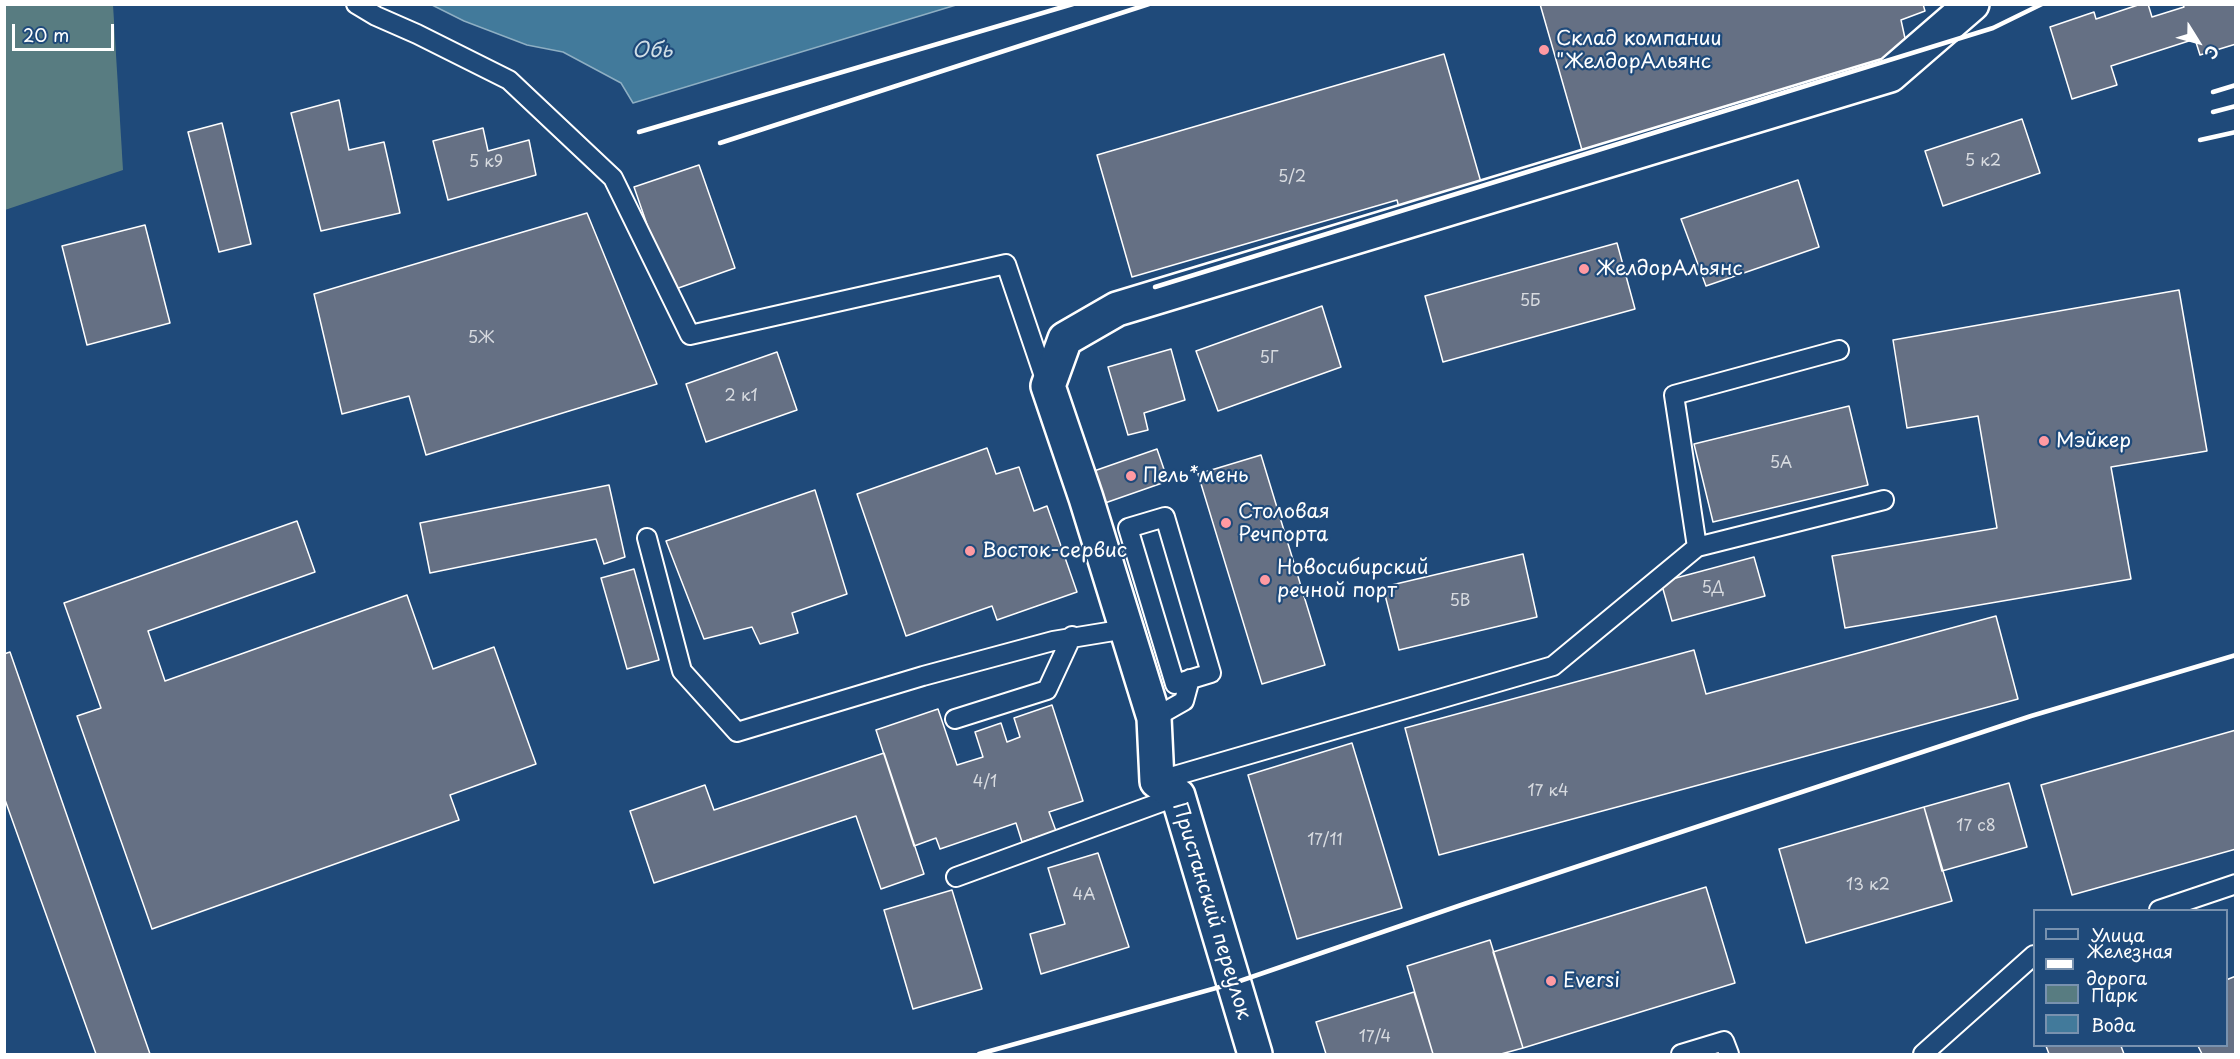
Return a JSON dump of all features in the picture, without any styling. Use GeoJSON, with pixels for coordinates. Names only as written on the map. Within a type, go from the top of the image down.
{"type":"FeatureCollection","features":[{"type":"Feature","properties":{"kind":"street"},"geometry":{"type":"LineString","coordinates":[[1048,386],[1065,339],[1117,309],[1890,75],[1972,4]]}},
{"type":"Feature","properties":{"kind":"street","name":"Пристанский переулок"},"geometry":{"type":"LineString","coordinates":[[1048,386],[1086,498],[1154,718],[1168,788],[1255,1054]]}},
{"type":"Feature","properties":{"kind":"lane"},"geometry":{"type":"LineString","coordinates":[[356,4],[376,16],[509,80],[613,178],[690,335],[1006,264],[1048,386]]}},
{"type":"Feature","properties":{"kind":"lane"},"geometry":{"type":"LineString","coordinates":[[1697,547],[1674,395],[1839,350]]}},
{"type":"Feature","properties":{"kind":"lane"},"geometry":{"type":"LineString","coordinates":[[956,877],[1168,788],[1553,666],[1697,547],[1884,500]]}},
{"type":"Feature","properties":{"kind":"lane"},"geometry":{"type":"LineString","coordinates":[[1165,517],[1211,673],[1190,679],[1175,684],[1128,528],[1165,517]]}},
{"type":"Feature","properties":{"kind":"lane"},"geometry":{"type":"LineString","coordinates":[[647,538],[682,671],[737,732],[923,676],[1072,636],[1126,629]]}},
{"type":"Feature","properties":{"kind":"lane"},"geometry":{"type":"LineString","coordinates":[[955,719],[1047,690],[1072,636]]}},
{"type":"Feature","properties":{"kind":"lane"},"geometry":{"type":"LineString","coordinates":[[1154,718],[1184,701],[1190,679]]}},
{"type":"Feature","properties":{"kind":"lane"},"geometry":{"type":"LineString","coordinates":[[2162,909],[2235,884]]}},
{"type":"Feature","properties":{"kind":"lane"},"geometry":{"type":"LineString","coordinates":[[1923,1054],[2033,957]]}},
{"type":"Feature","properties":{"kind":"lane"},"geometry":{"type":"LineString","coordinates":[[1682,1054],[1725,1041],[1729,1054]]}},
{"type":"Feature","properties":{"kind":"green space"},"geometry":{"type":"Polygon","coordinates":[[[4,5],[113,5],[123,170],[5,210],[4,5]]]}},
{"type":"Feature","properties":{"kind":"water","name":"Обь"},"geometry":{"type":"Polygon","coordinates":[[[432,5],[956,5],[633,103],[621,83],[563,52],[527,45],[464,21],[432,5]]]}},
{"type":"Feature","properties":{"kind":"building"},"geometry":{"type":"Polygon","coordinates":[[[1540,4],[1923,4],[1925,11],[1901,20],[1908,52],[1582,150],[1540,4]]]}},
{"type":"Feature","properties":{"kind":"building"},"geometry":{"type":"Polygon","coordinates":[[[2141,4],[2148,4],[2152,17],[2184,7],[2183,4],[2236,4],[2236,44],[2200,55],[2195,39],[2111,66],[2117,85],[2072,99],[2050,27],[2094,12],[2096,19],[2141,4]]]}},
{"type":"Feature","properties":{"kind":"building"},"geometry":{"type":"Polygon","coordinates":[[[1444,54],[1489,210],[1406,234],[1397,200],[1132,277],[1097,155],[1444,54]]]}},
{"type":"Feature","properties":{"kind":"building"},"geometry":{"type":"Polygon","coordinates":[[[339,100],[349,150],[384,142],[400,213],[321,231],[291,113],[339,100]]]}},
{"type":"Feature","properties":{"kind":"building"},"geometry":{"type":"Polygon","coordinates":[[[2022,119],[2040,173],[1943,206],[1925,151],[2022,119]]]}},
{"type":"Feature","properties":{"kind":"building"},"geometry":{"type":"Polygon","coordinates":[[[222,123],[251,244],[219,252],[188,132],[222,123]]]}},
{"type":"Feature","properties":{"kind":"building"},"geometry":{"type":"Polygon","coordinates":[[[483,128],[488,151],[529,140],[536,175],[448,200],[433,141],[483,128]]]}},
{"type":"Feature","properties":{"kind":"building"},"geometry":{"type":"Polygon","coordinates":[[[699,165],[735,268],[670,291],[634,187],[699,165]]]}},
{"type":"Feature","properties":{"kind":"building"},"geometry":{"type":"Polygon","coordinates":[[[1798,180],[1819,247],[1706,286],[1681,219],[1798,180]]]}},
{"type":"Feature","properties":{"kind":"building"},"geometry":{"type":"Polygon","coordinates":[[[587,213],[657,384],[426,455],[409,396],[342,414],[314,294],[587,213]]]}},
{"type":"Feature","properties":{"kind":"building"},"geometry":{"type":"Polygon","coordinates":[[[145,225],[170,323],[87,345],[62,246],[145,225]]]}},
{"type":"Feature","properties":{"kind":"building"},"geometry":{"type":"Polygon","coordinates":[[[1617,243],[1635,309],[1443,362],[1425,296],[1617,243]]]}},
{"type":"Feature","properties":{"kind":"building"},"geometry":{"type":"Polygon","coordinates":[[[2179,290],[2207,451],[2111,467],[2131,579],[1845,628],[1832,556],[1997,528],[1978,416],[1907,428],[1893,340],[2179,290]]]}},
{"type":"Feature","properties":{"kind":"building"},"geometry":{"type":"Polygon","coordinates":[[[1322,306],[1341,367],[1218,411],[1196,351],[1322,306]]]}},
{"type":"Feature","properties":{"kind":"building"},"geometry":{"type":"Polygon","coordinates":[[[1171,349],[1185,400],[1144,413],[1148,430],[1128,435],[1108,367],[1171,349]]]}},
{"type":"Feature","properties":{"kind":"building"},"geometry":{"type":"Polygon","coordinates":[[[777,352],[797,410],[706,442],[686,384],[777,352]]]}},
{"type":"Feature","properties":{"kind":"building"},"geometry":{"type":"Polygon","coordinates":[[[1849,406],[1868,485],[1713,522],[1694,444],[1849,406]]]}},
{"type":"Feature","properties":{"kind":"building","name":"Восток-сервис"},"geometry":{"type":"Polygon","coordinates":[[[987,448],[996,474],[1019,467],[1034,511],[1047,506],[1077,592],[997,620],[992,606],[906,636],[857,494],[987,448]]]}},
{"type":"Feature","properties":{"kind":"building","name":"Пель*мень"},"geometry":{"type":"Polygon","coordinates":[[[1157,449],[1168,481],[1105,503],[1094,471],[1157,449]]]}},
{"type":"Feature","properties":{"kind":"building","name":"Новосибирский речной порт"},"geometry":{"type":"Polygon","coordinates":[[[1261,455],[1325,665],[1262,684],[1198,474],[1261,455]]]}},
{"type":"Feature","properties":{"kind":"building"},"geometry":{"type":"Polygon","coordinates":[[[609,485],[625,557],[604,564],[596,539],[430,573],[420,523],[609,485]]]}},
{"type":"Feature","properties":{"kind":"building"},"geometry":{"type":"Polygon","coordinates":[[[815,490],[847,594],[792,613],[798,633],[760,644],[752,627],[704,639],[666,541],[815,490]]]}},
{"type":"Feature","properties":{"kind":"building"},"geometry":{"type":"Polygon","coordinates":[[[297,521],[315,572],[148,631],[165,681],[407,595],[433,669],[494,647],[536,764],[450,795],[459,820],[152,929],[77,716],[101,708],[64,603],[297,521]]]}},
{"type":"Feature","properties":{"kind":"building"},"geometry":{"type":"Polygon","coordinates":[[[1523,554],[1537,617],[1399,650],[1383,587],[1523,554]]]}},
{"type":"Feature","properties":{"kind":"building"},"geometry":{"type":"Polygon","coordinates":[[[1754,557],[1765,596],[1672,621],[1661,582],[1754,557]]]}},
{"type":"Feature","properties":{"kind":"building"},"geometry":{"type":"Polygon","coordinates":[[[634,569],[659,660],[627,669],[601,578],[634,569]]]}},
{"type":"Feature","properties":{"kind":"building"},"geometry":{"type":"Polygon","coordinates":[[[1996,616],[2018,699],[1439,855],[1405,728],[1694,650],[1706,694],[1996,616]]]}},
{"type":"Feature","properties":{"kind":"building"},"geometry":{"type":"Polygon","coordinates":[[[10,652],[150,1054],[96,1054],[4,797],[4,654],[10,652]]]}},
{"type":"Feature","properties":{"kind":"building"},"geometry":{"type":"Polygon","coordinates":[[[1052,705],[1083,801],[1049,812],[1056,831],[1022,842],[1016,823],[940,849],[936,838],[914,846],[876,730],[938,709],[957,765],[983,757],[975,732],[1001,723],[1007,742],[1020,737],[1014,718],[1052,705]]]}},
{"type":"Feature","properties":{"kind":"building"},"geometry":{"type":"Polygon","coordinates":[[[2236,730],[2236,849],[2072,895],[2041,785],[2236,730]]]}},
{"type":"Feature","properties":{"kind":"building"},"geometry":{"type":"Polygon","coordinates":[[[1352,743],[1402,908],[1297,939],[1248,775],[1352,743]]]}},
{"type":"Feature","properties":{"kind":"building"},"geometry":{"type":"Polygon","coordinates":[[[884,753],[924,874],[881,889],[856,816],[654,883],[630,811],[705,785],[714,810],[884,753]]]}},
{"type":"Feature","properties":{"kind":"building"},"geometry":{"type":"Polygon","coordinates":[[[2009,783],[2027,847],[1942,871],[1924,807],[2009,783]]]}},
{"type":"Feature","properties":{"kind":"building"},"geometry":{"type":"Polygon","coordinates":[[[1924,807],[1952,901],[1806,943],[1779,849],[1924,807]]]}},
{"type":"Feature","properties":{"kind":"building"},"geometry":{"type":"Polygon","coordinates":[[[1098,853],[1129,947],[1041,974],[1030,934],[1065,924],[1048,868],[1098,853]]]}},
{"type":"Feature","properties":{"kind":"building"},"geometry":{"type":"Polygon","coordinates":[[[1706,887],[1735,983],[1523,1048],[1493,952],[1706,887]]]}},
{"type":"Feature","properties":{"kind":"building"},"geometry":{"type":"Polygon","coordinates":[[[952,890],[982,989],[913,1009],[884,910],[952,890]]]}},
{"type":"Feature","properties":{"kind":"building"},"geometry":{"type":"Polygon","coordinates":[[[1490,940],[1523,1048],[1501,1054],[1433,1054],[1407,966],[1490,940]]]}},
{"type":"Feature","properties":{"kind":"building"},"geometry":{"type":"Polygon","coordinates":[[[2236,976],[2236,1054],[2202,1054],[2198,1047],[2228,1047],[2228,979],[2236,976]]]}},
{"type":"Feature","properties":{"kind":"building"},"geometry":{"type":"Polygon","coordinates":[[[1414,992],[1433,1054],[1326,1054],[1316,1022],[1414,992]]]}},
{"type":"Feature","properties":{"kind":"building"},"geometry":{"type":"Polygon","coordinates":[[[2046,1047],[2121,1047],[2124,1054],[2049,1054],[2046,1047]]]}},
{"type":"Feature","properties":{"kind":"railway"},"geometry":{"type":"LineString","coordinates":[[639,132],[1073,4]]}},
{"type":"Feature","properties":{"kind":"railway"},"geometry":{"type":"LineString","coordinates":[[720,143],[1149,4]]}},
{"type":"Feature","properties":{"kind":"railway"},"geometry":{"type":"LineString","coordinates":[[1155,287],[1993,28],[2042,4]]}},
{"type":"Feature","properties":{"kind":"railway"},"geometry":{"type":"LineString","coordinates":[[2213,92],[2236,85]]}},
{"type":"Feature","properties":{"kind":"railway"},"geometry":{"type":"LineString","coordinates":[[2213,112],[2236,106]]}},
{"type":"Feature","properties":{"kind":"railway"},"geometry":{"type":"LineString","coordinates":[[2200,140],[2236,132]]}},
{"type":"Feature","properties":{"kind":"railway"},"geometry":{"type":"LineString","coordinates":[[979,1054],[1234,983],[1464,904],[2031,716],[2236,655]]}},
{"type":"Feature","properties":{"kind":"place","name":"Склад компании \"ЖелдорАльянс"},"geometry":{"type":"Point","coordinates":[1544,50]}},
{"type":"Feature","properties":{"kind":"place","name":"ЖелдорАльянс"},"geometry":{"type":"Point","coordinates":[1584,269]}},
{"type":"Feature","properties":{"kind":"place","name":"Мэйкер"},"geometry":{"type":"Point","coordinates":[2044,441]}},
{"type":"Feature","properties":{"kind":"place","name":"Пель*мень"},"geometry":{"type":"Point","coordinates":[1131,476]}},
{"type":"Feature","properties":{"kind":"place","name":"Столовая Речпорта"},"geometry":{"type":"Point","coordinates":[1226,523]}},
{"type":"Feature","properties":{"kind":"place","name":"Восток-сервис"},"geometry":{"type":"Point","coordinates":[970,551]}},
{"type":"Feature","properties":{"kind":"place","name":"Новосибирский речной порт"},"geometry":{"type":"Point","coordinates":[1265,580]}},
{"type":"Feature","properties":{"kind":"place","name":"Eversi"},"geometry":{"type":"Point","coordinates":[1551,981]}}]}
